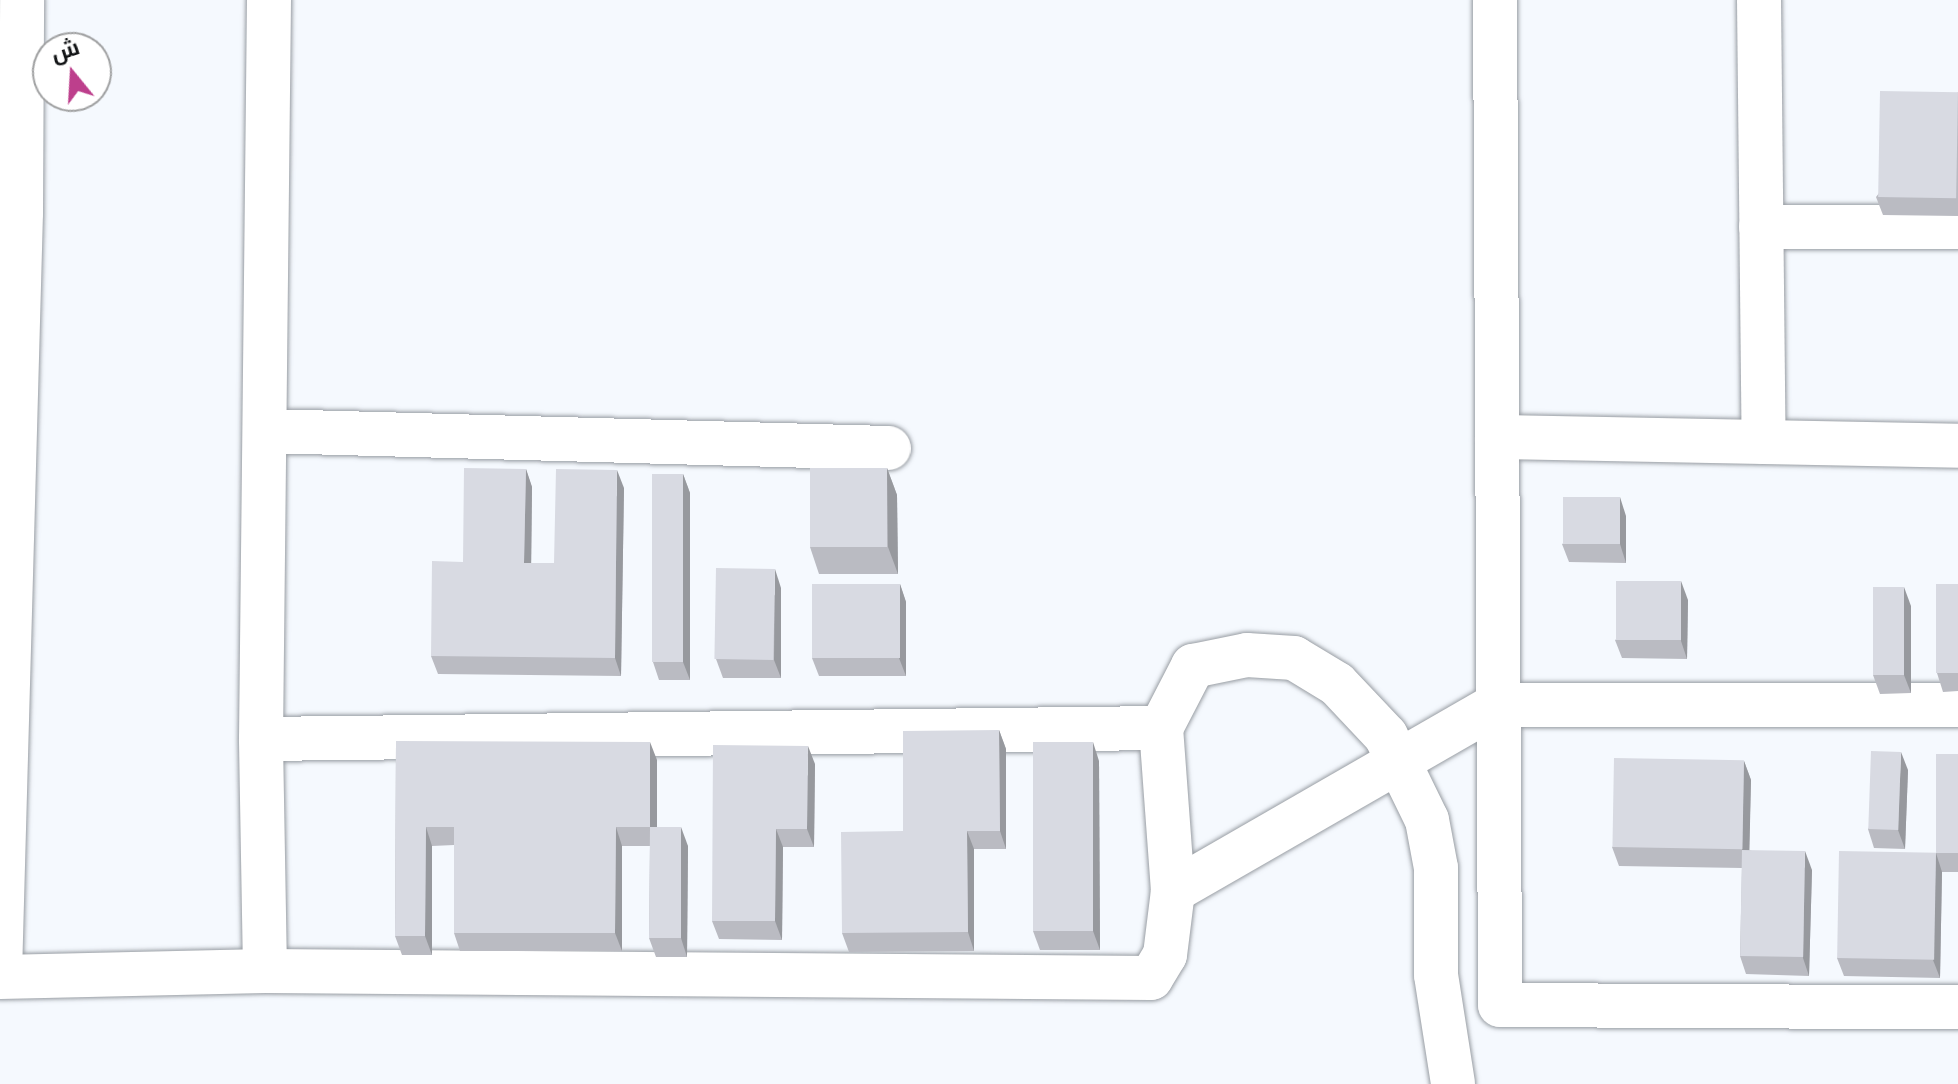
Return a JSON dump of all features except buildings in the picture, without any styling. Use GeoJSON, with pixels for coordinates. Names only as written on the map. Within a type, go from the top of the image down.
{"type":"FeatureCollection","features":[{"type":"Feature","properties":{"kind":"street"},"geometry":{"type":"LineString","coordinates":[[22,0],[11,213],[0,976],[265,971],[1151,978],[1165,955],[1173,891],[1161,728],[1193,666],[1247,655],[1294,658],[1337,684],[1386,736],[1401,761],[1427,820],[1436,868],[1436,975],[1453,1084]]}},
{"type":"Feature","properties":{"kind":"street"},"geometry":{"type":"LineString","coordinates":[[265,971],[261,739],[267,431],[269,0]]}},
{"type":"Feature","properties":{"kind":"street"},"geometry":{"type":"LineString","coordinates":[[1495,0],[1500,1005],[1958,1007]]}},
{"type":"Feature","properties":{"kind":"street"},"geometry":{"type":"LineString","coordinates":[[1759,0],[1764,442]]}},
{"type":"Feature","properties":{"kind":"street"},"geometry":{"type":"LineString","coordinates":[[1761,227],[1958,227]]}},
{"type":"Feature","properties":{"kind":"street"},"geometry":{"type":"LineString","coordinates":[[267,431],[889,448]]}},
{"type":"Feature","properties":{"kind":"street"},"geometry":{"type":"LineString","coordinates":[[1497,437],[1958,446]]}},
{"type":"Feature","properties":{"kind":"street"},"geometry":{"type":"LineString","coordinates":[[1173,891],[1497,705],[1958,705]]}},
{"type":"Feature","properties":{"kind":"street"},"geometry":{"type":"LineString","coordinates":[[261,739],[1161,728]]}}]}
